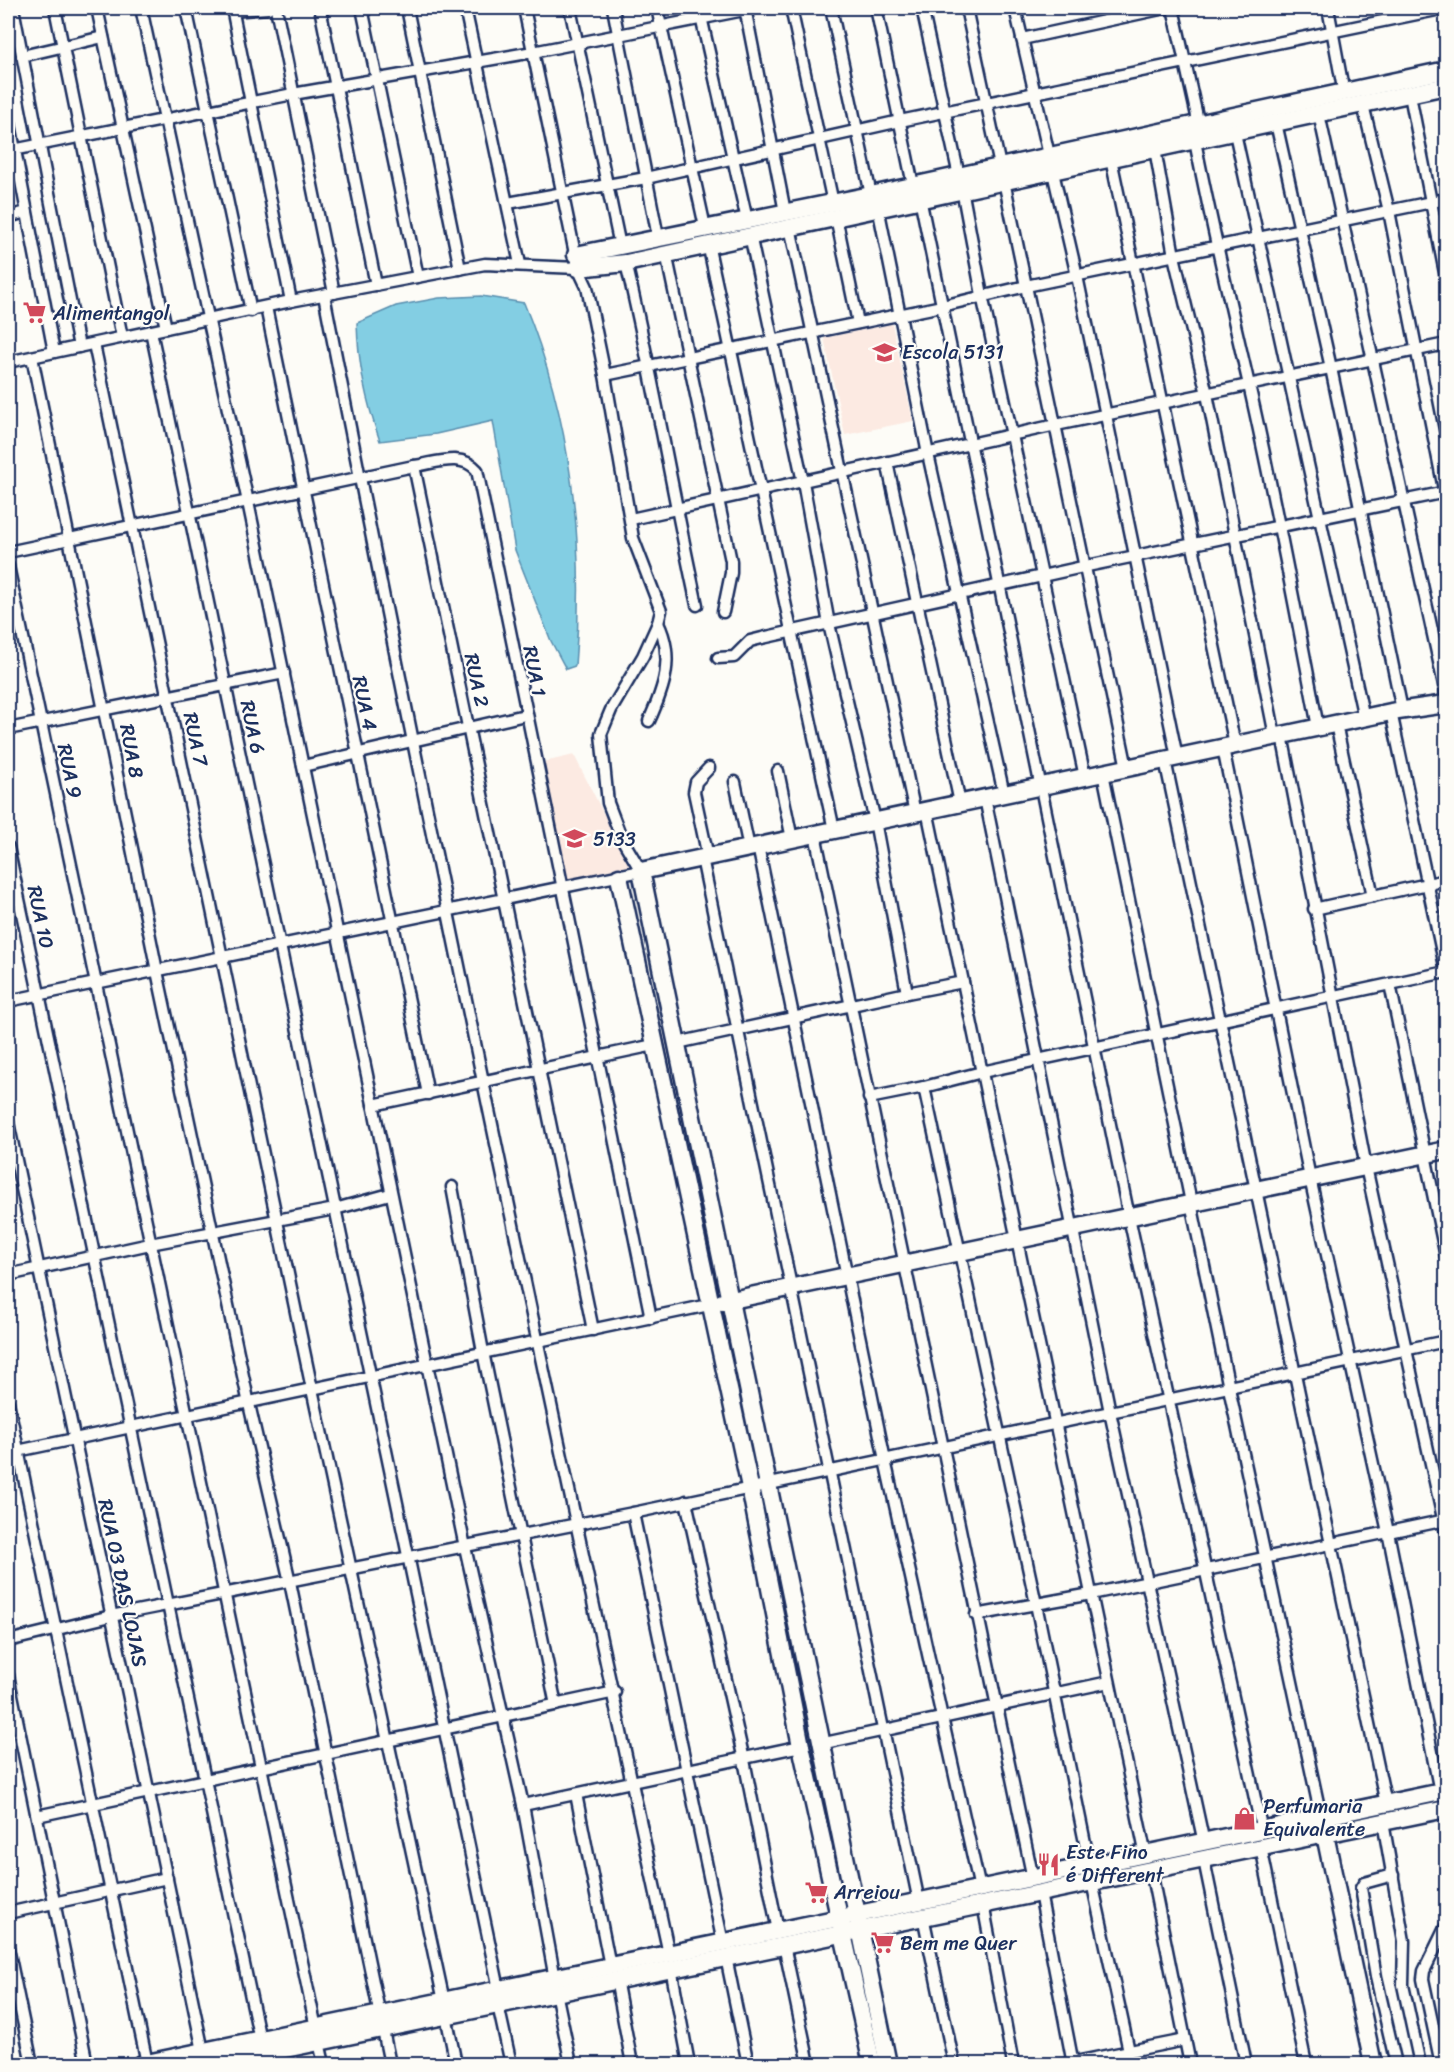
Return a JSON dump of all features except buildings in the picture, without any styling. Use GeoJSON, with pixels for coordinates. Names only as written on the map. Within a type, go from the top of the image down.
{"type":"FeatureCollection","features":[{"type":"Feature","properties":{"kind":"street"},"geometry":{"type":"LineString","coordinates":[[13,8],[79,347]]}},
{"type":"Feature","properties":{"kind":"street"},"geometry":{"type":"LineString","coordinates":[[55,8],[122,337]]}},
{"type":"Feature","properties":{"kind":"street"},"geometry":{"type":"LineString","coordinates":[[98,8],[166,328]]}},
{"type":"Feature","properties":{"kind":"street"},"geometry":{"type":"LineString","coordinates":[[141,8],[163,120],[284,673],[426,1365],[523,1805],[572,2064]]}},
{"type":"Feature","properties":{"kind":"street"},"geometry":{"type":"LineString","coordinates":[[186,8],[251,311]]}},
{"type":"Feature","properties":{"kind":"street"},"geometry":{"type":"LineString","coordinates":[[268,8],[232,9],[291,300]]}},
{"type":"Feature","properties":{"kind":"street"},"geometry":{"type":"LineString","coordinates":[[276,8],[329,294],[359,478],[576,1524],[615,1692],[689,2064]]}},
{"type":"Feature","properties":{"kind":"street"},"geometry":{"type":"LineString","coordinates":[[320,8],[376,285]]}},
{"type":"Feature","properties":{"kind":"street"},"geometry":{"type":"LineString","coordinates":[[362,8],[418,277]]}},
{"type":"Feature","properties":{"kind":"street"},"geometry":{"type":"LineString","coordinates":[[407,8],[460,269]]}},
{"type":"Feature","properties":{"kind":"street"},"geometry":{"type":"LineString","coordinates":[[465,8],[520,264]]}},
{"type":"Feature","properties":{"kind":"street"},"geometry":{"type":"LineString","coordinates":[[524,8],[577,262],[587,287],[636,549],[661,611],[658,624],[643,656],[611,710],[601,734],[608,803],[621,837],[641,871],[888,2064]]}},
{"type":"Feature","properties":{"kind":"street"},"geometry":{"type":"LineString","coordinates":[[570,8],[605,184],[620,246]]}},
{"type":"Feature","properties":{"kind":"street"},"geometry":{"type":"LineString","coordinates":[[613,8],[658,237]]}},
{"type":"Feature","properties":{"kind":"street"},"geometry":{"type":"LineString","coordinates":[[657,8],[707,236],[729,351],[834,830]]}},
{"type":"Feature","properties":{"kind":"street"},"geometry":{"type":"LineString","coordinates":[[11,150],[293,94],[662,27],[700,13],[748,8],[787,219],[844,472],[873,615],[963,982],[1190,2064]]}},
{"type":"Feature","properties":{"kind":"street"},"geometry":{"type":"LineString","coordinates":[[791,8],[858,323]]}},
{"type":"Feature","properties":{"kind":"street"},"geometry":{"type":"LineString","coordinates":[[831,8],[1004,794]]}},
{"type":"Feature","properties":{"kind":"street"},"geometry":{"type":"LineString","coordinates":[[876,8],[942,306],[1129,1217],[1170,1400],[1262,1839],[1306,2064]]}},
{"type":"Feature","properties":{"kind":"street"},"geometry":{"type":"LineString","coordinates":[[922,8],[961,182],[982,296],[1085,777]]}},
{"type":"Feature","properties":{"kind":"street"},"geometry":{"type":"LineString","coordinates":[[966,8],[1087,566],[1127,768]]}},
{"type":"Feature","properties":{"kind":"street"},"geometry":{"type":"LineString","coordinates":[[1015,8],[1077,276],[1136,556],[1220,1021],[1386,1804]]}},
{"type":"Feature","properties":{"kind":"street"},"geometry":{"type":"LineString","coordinates":[[1022,39],[1165,8]]}},
{"type":"Feature","properties":{"kind":"street"},"geometry":{"type":"LineString","coordinates":[[1173,8],[1185,64],[1215,247],[1249,385],[1318,727]]}},
{"type":"Feature","properties":{"kind":"street"},"geometry":{"type":"LineString","coordinates":[[1328,8],[1344,94]]}},
{"type":"Feature","properties":{"kind":"street"},"geometry":{"type":"LineString","coordinates":[[508,203],[646,178],[900,121],[1185,64],[1446,8]]}},
{"type":"Feature","properties":{"kind":"street"},"geometry":{"type":"LineString","coordinates":[[700,13],[803,482],[829,624],[875,822],[907,993]]}},
{"type":"Feature","properties":{"kind":"street"},"geometry":{"type":"LineString","coordinates":[[22,56],[103,38]]}},
{"type":"Feature","properties":{"kind":"street"},"geometry":{"type":"LineString","coordinates":[[577,262],[626,262],[666,253],[707,236],[1197,133],[1446,70]]}},
{"type":"Feature","properties":{"kind":"street"},"geometry":{"type":"LineString","coordinates":[[1052,163],[1111,159],[1155,149],[1197,133],[1235,133],[1446,86]]}},
{"type":"Feature","properties":{"kind":"street"},"geometry":{"type":"LineString","coordinates":[[1410,95],[1446,278]]}},
{"type":"Feature","properties":{"kind":"street"},"geometry":{"type":"LineString","coordinates":[[718,658],[734,657],[750,641],[1087,566],[1403,500],[1446,494],[1389,211],[1363,105]]}},
{"type":"Feature","properties":{"kind":"street"},"geometry":{"type":"LineString","coordinates":[[8,114],[11,150],[54,352]]}},
{"type":"Feature","properties":{"kind":"street"},"geometry":{"type":"LineString","coordinates":[[1319,114],[1446,694]]}},
{"type":"Feature","properties":{"kind":"street"},"geometry":{"type":"LineString","coordinates":[[869,1098],[1446,971],[1427,885],[1360,509],[1276,123]]}},
{"type":"Feature","properties":{"kind":"street"},"geometry":{"type":"LineString","coordinates":[[1235,133],[1291,377],[1364,718]]}},
{"type":"Feature","properties":{"kind":"street"},"geometry":{"type":"LineString","coordinates":[[1155,149],[1174,256],[1207,394],[1366,1167],[1446,1532]]}},
{"type":"Feature","properties":{"kind":"street"},"geometry":{"type":"LineString","coordinates":[[8,1402],[13,1453],[93,1803],[145,2064],[261,2053],[317,2035],[381,2021],[1323,1826],[1386,1804],[1443,1792],[1310,1178],[1191,545],[1111,159]]}},
{"type":"Feature","properties":{"kind":"street"},"geometry":{"type":"LineString","coordinates":[[605,375],[687,360],[1026,286],[1446,199]]}},
{"type":"Feature","properties":{"kind":"street"},"geometry":{"type":"LineString","coordinates":[[8,217],[26,212]]}},
{"type":"Feature","properties":{"kind":"street"},"geometry":{"type":"LineString","coordinates":[[8,362],[251,311],[291,300],[485,264],[554,267],[577,262],[620,246],[658,237],[707,236]]}},
{"type":"Feature","properties":{"kind":"street"},"geometry":{"type":"LineString","coordinates":[[666,253],[731,561],[731,573],[723,612]]}},
{"type":"Feature","properties":{"kind":"street"},"geometry":{"type":"LineString","coordinates":[[626,262],[650,366],[676,509],[697,605]]}},
{"type":"Feature","properties":{"kind":"street","name":"RUA 4"},"geometry":{"type":"LineString","coordinates":[[266,307],[428,1094]]}},
{"type":"Feature","properties":{"kind":"street","name":"RUA 6"},"geometry":{"type":"LineString","coordinates":[[151,331],[372,1377],[408,1558],[447,1728],[511,2064]]}},
{"type":"Feature","properties":{"kind":"street","name":"RUA 7"},"geometry":{"type":"LineString","coordinates":[[94,344],[312,1389],[389,1740],[456,2064]]}},
{"type":"Feature","properties":{"kind":"street"},"geometry":{"type":"LineString","coordinates":[[631,519],[1056,425],[1446,344]]}},
{"type":"Feature","properties":{"kind":"street","name":"RUA 8"},"geometry":{"type":"LineString","coordinates":[[32,357],[71,538],[157,971],[249,1404],[290,1582],[390,2064]]}},
{"type":"Feature","properties":{"kind":"street","name":"RUA 1"},"geometry":{"type":"LineString","coordinates":[[414,466],[459,459],[470,463],[477,470],[525,715],[563,887],[651,1318]]}},
{"type":"Feature","properties":{"kind":"street"},"geometry":{"type":"LineString","coordinates":[[887,462],[960,803]]}},
{"type":"Feature","properties":{"kind":"street"},"geometry":{"type":"LineString","coordinates":[[8,552],[414,466]]}},
{"type":"Feature","properties":{"kind":"street","name":"RUA 2"},"geometry":{"type":"LineString","coordinates":[[414,466],[541,1070],[593,1330]]}},
{"type":"Feature","properties":{"kind":"street","name":"RUA 9"},"geometry":{"type":"LineString","coordinates":[[8,566],[324,2064]]}},
{"type":"Feature","properties":{"kind":"street"},"geometry":{"type":"LineString","coordinates":[[649,721],[662,693],[668,666],[666,639],[658,624]]}},
{"type":"Feature","properties":{"kind":"street"},"geometry":{"type":"LineString","coordinates":[[8,729],[284,673]]}},
{"type":"Feature","properties":{"kind":"street"},"geometry":{"type":"LineString","coordinates":[[8,1001],[394,924],[448,910],[505,901],[1318,727],[1396,711],[1446,704]]}},
{"type":"Feature","properties":{"kind":"street"},"geometry":{"type":"LineString","coordinates":[[303,766],[525,715]]}},
{"type":"Feature","properties":{"kind":"street"},"geometry":{"type":"LineString","coordinates":[[1336,724],[1373,896]]}},
{"type":"Feature","properties":{"kind":"street"},"geometry":{"type":"LineString","coordinates":[[709,768],[696,782],[694,792],[705,858],[829,1471],[886,1730],[954,2064]]}},
{"type":"Feature","properties":{"kind":"street"},"geometry":{"type":"LineString","coordinates":[[777,771],[792,839]]}},
{"type":"Feature","properties":{"kind":"street"},"geometry":{"type":"LineString","coordinates":[[1103,773],[1229,1388],[1373,2064]]}},
{"type":"Feature","properties":{"kind":"street"},"geometry":{"type":"LineString","coordinates":[[735,782],[754,847],[793,1017],[885,1460],[943,1716],[1013,2064]]}},
{"type":"Feature","properties":{"kind":"street"},"geometry":{"type":"LineString","coordinates":[[985,798],[1110,1412],[1204,1851],[1246,2064]]}},
{"type":"Feature","properties":{"kind":"street"},"geometry":{"type":"LineString","coordinates":[[815,834],[995,1706],[1036,1886],[1070,2064],[1185,2040]]}},
{"type":"Feature","properties":{"kind":"street","name":"RUA 10"},"geometry":{"type":"LineString","coordinates":[[8,847],[206,1779],[261,2053]]}},
{"type":"Feature","properties":{"kind":"street"},"geometry":{"type":"LineString","coordinates":[[619,877],[750,1487],[801,1746],[872,2064]]}},
{"type":"Feature","properties":{"kind":"street"},"geometry":{"type":"LineString","coordinates":[[1314,909],[1446,880]]}},
{"type":"Feature","properties":{"kind":"street"},"geometry":{"type":"LineString","coordinates":[[677,1043],[963,982]]}},
{"type":"Feature","properties":{"kind":"street"},"geometry":{"type":"LineString","coordinates":[[1390,984],[1446,1257]]}},
{"type":"Feature","properties":{"kind":"street"},"geometry":{"type":"LineString","coordinates":[[373,1105],[654,1045]]}},
{"type":"Feature","properties":{"kind":"street"},"geometry":{"type":"LineString","coordinates":[[924,1087],[1036,1604],[1129,2051]]}},
{"type":"Feature","properties":{"kind":"street","name":"RUA 03 DAS LOJAS"},"geometry":{"type":"LineString","coordinates":[[8,1122],[148,1792],[208,2058]]}},
{"type":"Feature","properties":{"kind":"street"},"geometry":{"type":"LineString","coordinates":[[13,1453],[1446,1150]]}},
{"type":"Feature","properties":{"kind":"street"},"geometry":{"type":"LineString","coordinates":[[8,1184],[19,1181]]}},
{"type":"Feature","properties":{"kind":"street"},"geometry":{"type":"LineString","coordinates":[[452,1187],[483,1352],[556,1705]]}},
{"type":"Feature","properties":{"kind":"street"},"geometry":{"type":"LineString","coordinates":[[8,1275],[214,1231],[335,1209],[390,1194]]}},
{"type":"Feature","properties":{"kind":"street"},"geometry":{"type":"LineString","coordinates":[[8,1641],[111,1616],[225,1596],[633,1513],[943,1446],[1295,1375],[1446,1341]]}},
{"type":"Feature","properties":{"kind":"street"},"geometry":{"type":"LineString","coordinates":[[686,1501],[744,1760],[808,2064]]}},
{"type":"Feature","properties":{"kind":"street"},"geometry":{"type":"LineString","coordinates":[[633,1513],[748,2064]]}},
{"type":"Feature","properties":{"kind":"street"},"geometry":{"type":"LineString","coordinates":[[976,1615],[1091,1594],[1445,1520]]}},
{"type":"Feature","properties":{"kind":"street"},"geometry":{"type":"LineString","coordinates":[[8,1675],[56,1902],[87,2064]]}},
{"type":"Feature","properties":{"kind":"street"},"geometry":{"type":"LineString","coordinates":[[820,1744],[1109,1682]]}},
{"type":"Feature","properties":{"kind":"street"},"geometry":{"type":"LineString","coordinates":[[37,1816],[615,1692]]}},
{"type":"Feature","properties":{"kind":"street"},"geometry":{"type":"LineString","coordinates":[[523,1805],[744,1760],[801,1746]]}},
{"type":"Feature","properties":{"kind":"street"},"geometry":{"type":"LineString","coordinates":[[576,1794],[632,2064]]}},
{"type":"Feature","properties":{"kind":"street"},"geometry":{"type":"LineString","coordinates":[[1323,1826],[1383,1822],[1446,1809]]}},
{"type":"Feature","properties":{"kind":"street"},"geometry":{"type":"LineString","coordinates":[[1383,1822],[1405,1953],[1403,1984],[1420,2064]]}},
{"type":"Feature","properties":{"kind":"street"},"geometry":{"type":"LineString","coordinates":[[1392,1875],[1364,1883],[1361,1888],[1376,1977],[1396,2064]]}},
{"type":"Feature","properties":{"kind":"street"},"geometry":{"type":"LineString","coordinates":[[8,1913],[167,1878]]}},
{"type":"Feature","properties":{"kind":"street"},"geometry":{"type":"LineString","coordinates":[[1441,2064],[1423,1975],[1446,1926]]}},
{"type":"Feature","properties":{"kind":"street"},"geometry":{"type":"LineString","coordinates":[[8,1948],[32,2064]]}},
{"type":"Feature","properties":{"kind":"shaded area"},"geometry":{"type":"Polygon","coordinates":[[[892,324],[913,421],[845,435],[824,338],[892,324]]]}},
{"type":"Feature","properties":{"kind":"shaded area"},"geometry":{"type":"Polygon","coordinates":[[[574,755],[630,866],[568,879],[544,762],[574,755]]]}},
{"type":"Feature","properties":{"kind":"water"},"geometry":{"type":"Polygon","coordinates":[[[481,296],[524,303],[540,346],[564,436],[576,528],[578,574],[575,666],[566,669],[551,641],[515,550],[493,421],[436,434],[380,441],[367,397],[361,368],[357,323],[396,306],[439,298],[481,296]]]}},
{"type":"Feature","properties":{"kind":"place","name":"Alimentangol"},"geometry":{"type":"Point","coordinates":[35,313]}},
{"type":"Feature","properties":{"kind":"place","name":"Escola 5131"},"geometry":{"type":"Point","coordinates":[884,352]}},
{"type":"Feature","properties":{"kind":"place","name":"5133"},"geometry":{"type":"Point","coordinates":[575,839]}},
{"type":"Feature","properties":{"kind":"place","name":"Perfumaria Equivalente"},"geometry":{"type":"Point","coordinates":[1245,1818]}},
{"type":"Feature","properties":{"kind":"place","name":"Este Fino é Different"},"geometry":{"type":"Point","coordinates":[1048,1864]}},
{"type":"Feature","properties":{"kind":"place","name":"Arreiou"},"geometry":{"type":"Point","coordinates":[816,1892]}},
{"type":"Feature","properties":{"kind":"place","name":"Bem me Quer"},"geometry":{"type":"Point","coordinates":[882,1943]}}]}
